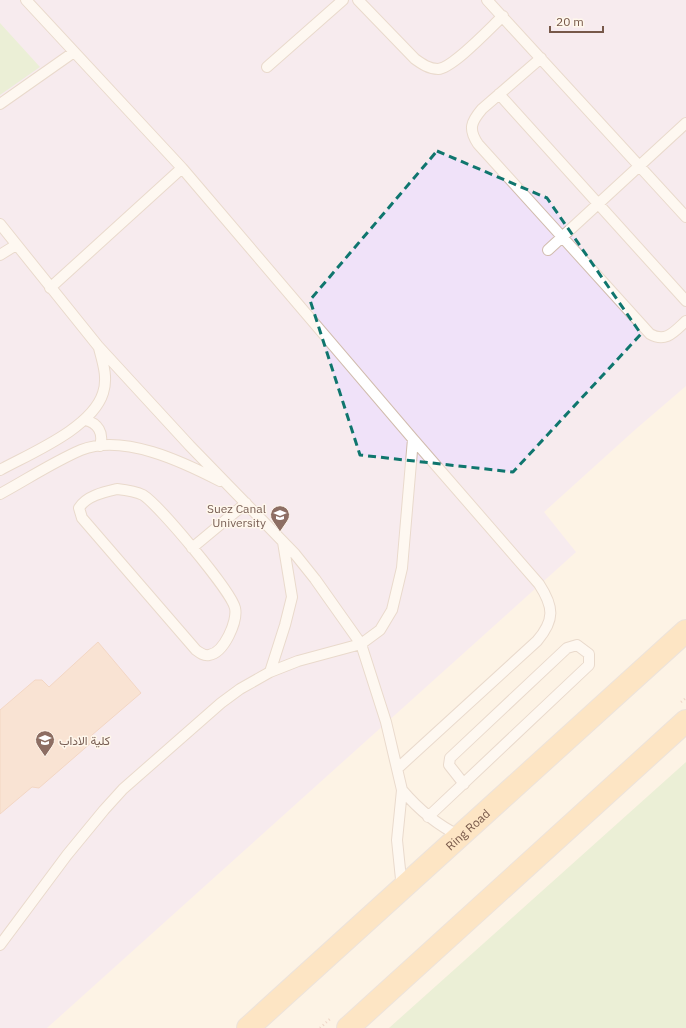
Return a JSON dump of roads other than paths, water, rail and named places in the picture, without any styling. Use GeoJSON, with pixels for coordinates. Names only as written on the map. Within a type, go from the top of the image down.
{"type":"FeatureCollection","features":[{"type":"Feature","properties":{"kind":"main road","name":"Ring Road"},"geometry":{"type":"LineString","coordinates":[[248,1028],[686,631]]}},
{"type":"Feature","properties":{"kind":"main road"},"geometry":{"type":"LineString","coordinates":[[348,1028],[686,721]]}},
{"type":"Feature","properties":{"kind":"lane"},"geometry":{"type":"LineString","coordinates":[[26,0],[182,168],[539,584],[549,601],[551,617],[546,630],[537,641],[398,768]]}},
{"type":"Feature","properties":{"kind":"lane"},"geometry":{"type":"LineString","coordinates":[[267,67],[343,0]]}},
{"type":"Feature","properties":{"kind":"lane"},"geometry":{"type":"LineString","coordinates":[[358,0],[415,59],[426,67],[438,69],[450,65],[503,16]]}},
{"type":"Feature","properties":{"kind":"lane"},"geometry":{"type":"LineString","coordinates":[[488,0],[686,217]]}},
{"type":"Feature","properties":{"kind":"lane"},"geometry":{"type":"LineString","coordinates":[[0,104],[74,52]]}},
{"type":"Feature","properties":{"kind":"lane"},"geometry":{"type":"LineString","coordinates":[[541,58],[475,117],[472,126],[473,136],[478,144],[650,334],[657,338],[666,338],[686,321]]}},
{"type":"Feature","properties":{"kind":"lane"},"geometry":{"type":"LineString","coordinates":[[499,94],[686,301]]}},
{"type":"Feature","properties":{"kind":"lane"},"geometry":{"type":"LineString","coordinates":[[548,250],[686,123]]}},
{"type":"Feature","properties":{"kind":"lane"},"geometry":{"type":"LineString","coordinates":[[50,288],[182,168]]}},
{"type":"Feature","properties":{"kind":"lane"},"geometry":{"type":"LineString","coordinates":[[0,224],[98,346],[283,542],[315,579],[361,644],[386,722],[402,790],[397,840],[402,890]]}},
{"type":"Feature","properties":{"kind":"lane"},"geometry":{"type":"LineString","coordinates":[[0,255],[16,245]]}},
{"type":"Feature","properties":{"kind":"lane"},"geometry":{"type":"LineString","coordinates":[[0,470],[68,432],[85,420],[96,408],[104,393],[105,370],[98,346]]}},
{"type":"Feature","properties":{"kind":"lane"},"geometry":{"type":"LineString","coordinates":[[85,420],[96,424],[100,429],[102,434],[100,446]]}},
{"type":"Feature","properties":{"kind":"lane"},"geometry":{"type":"LineString","coordinates":[[0,945],[71,849],[123,789],[221,703],[240,689],[270,672],[298,661],[361,644],[380,630],[392,610],[402,568],[413,439]]}},
{"type":"Feature","properties":{"kind":"lane"},"geometry":{"type":"LineString","coordinates":[[0,494],[81,450],[100,446],[130,447],[153,451],[186,464],[227,484]]}},
{"type":"Feature","properties":{"kind":"lane"},"geometry":{"type":"LineString","coordinates":[[116,489],[130,490],[143,495],[153,503],[192,548],[233,601],[235,610],[236,619],[233,628],[216,653],[209,655],[202,654],[196,650],[82,518],[79,508],[82,504],[103,492],[116,489]]}},
{"type":"Feature","properties":{"kind":"lane"},"geometry":{"type":"LineString","coordinates":[[192,548],[246,503]]}},
{"type":"Feature","properties":{"kind":"lane"},"geometry":{"type":"LineString","coordinates":[[270,672],[292,597],[283,542]]}},
{"type":"Feature","properties":{"kind":"lane"},"geometry":{"type":"LineString","coordinates":[[428,817],[464,784],[590,665],[589,654],[577,645],[567,648],[450,758],[450,765],[464,784]]}},
{"type":"Feature","properties":{"kind":"lane"},"geometry":{"type":"LineString","coordinates":[[402,790],[428,817],[444,828],[460,836]]}},
{"type":"Feature","properties":{"kind":"place","name":"Suez Canal University"},"geometry":{"type":"Point","coordinates":[280,532]}},
{"type":"Feature","properties":{"kind":"place","name":"كلية الاداب"},"geometry":{"type":"Point","coordinates":[45,757]}}]}
